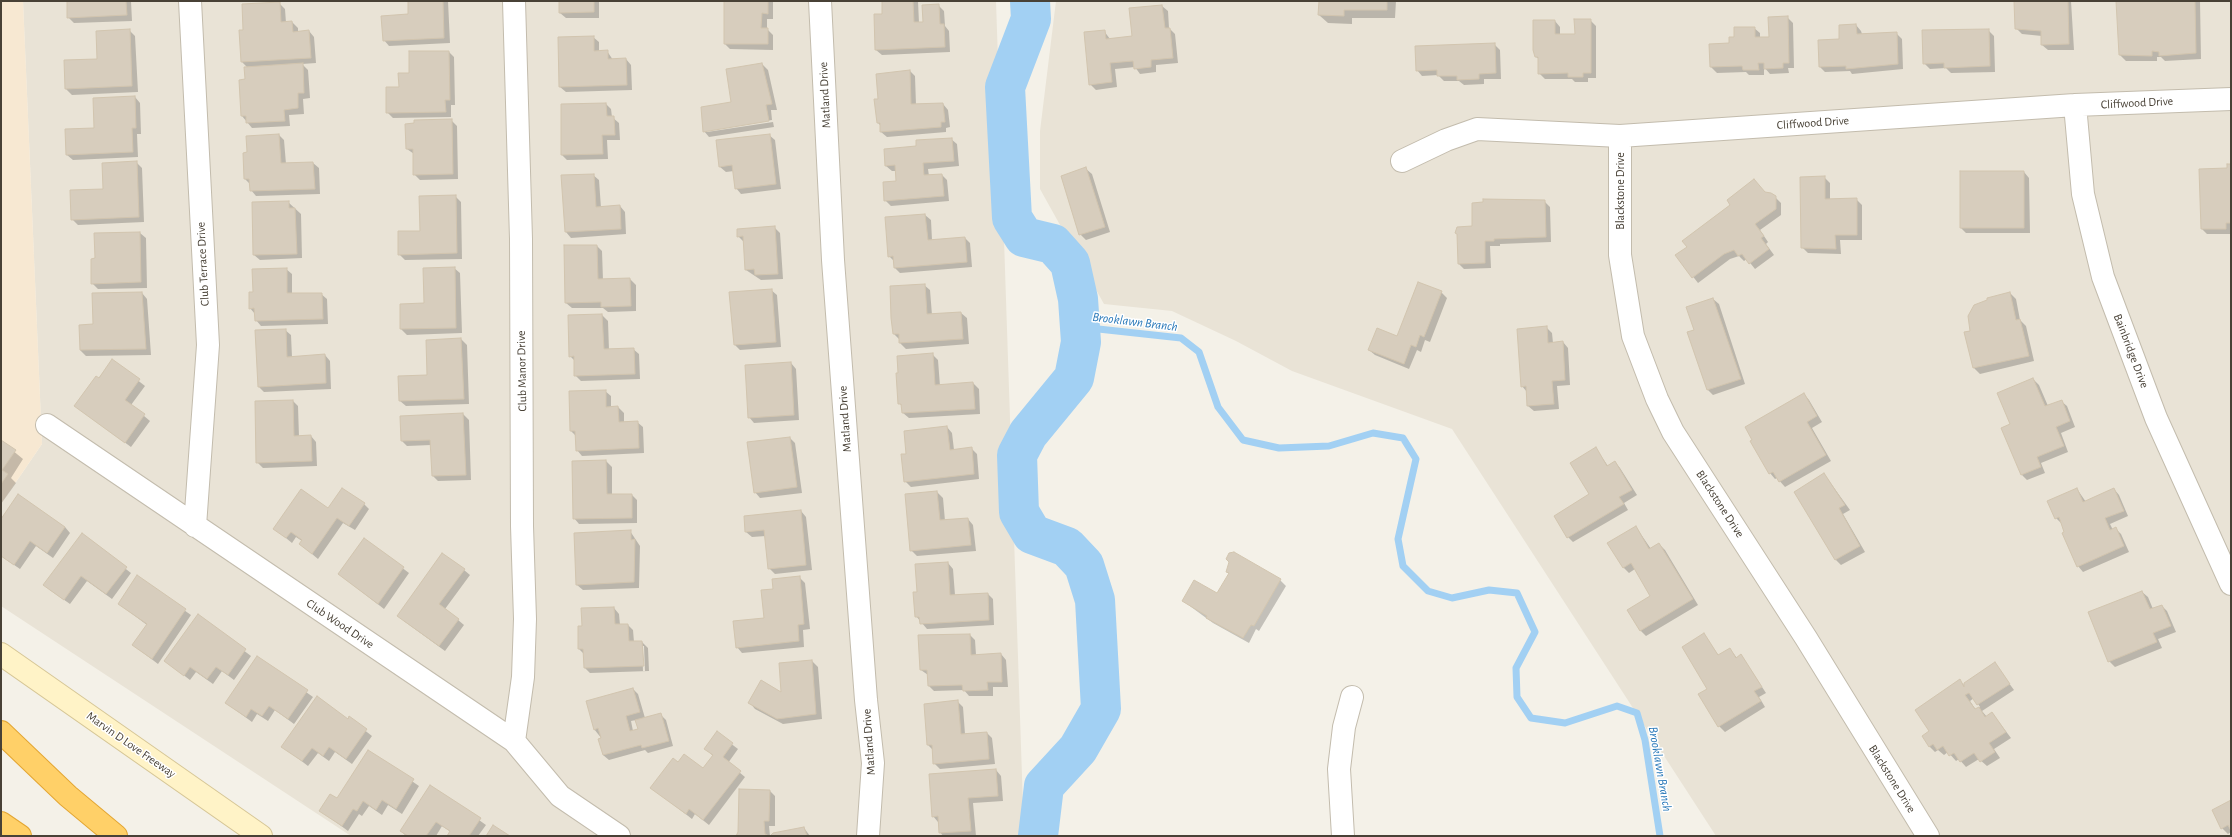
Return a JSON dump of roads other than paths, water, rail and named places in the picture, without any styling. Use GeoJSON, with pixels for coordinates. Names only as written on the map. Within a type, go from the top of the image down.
{"type":"FeatureCollection","features":[{"type":"Feature","properties":{"kind":"highway"},"geometry":{"type":"LineString","coordinates":[[1,732],[68,796],[116,836]]}},
{"type":"Feature","properties":{"kind":"highway"},"geometry":{"type":"LineString","coordinates":[[1,823],[20,836]]}},
{"type":"Feature","properties":{"kind":"main road","name":"Marvin D Love Freeway"},"geometry":{"type":"LineString","coordinates":[[1,654],[261,836]]}},
{"type":"Feature","properties":{"kind":"street","name":"Club Terrace Drive"},"geometry":{"type":"LineString","coordinates":[[190,1],[208,345],[195,526]]}},
{"type":"Feature","properties":{"kind":"street","name":"Club Manor Drive"},"geometry":{"type":"LineString","coordinates":[[514,1],[520,239],[522,526],[525,619],[523,677],[514,741]]}},
{"type":"Feature","properties":{"kind":"street","name":"Matland Drive"},"geometry":{"type":"LineString","coordinates":[[820,1],[833,260],[866,700],[873,763],[868,836]]}},
{"type":"Feature","properties":{"kind":"street","name":"Cliffwood Drive"},"geometry":{"type":"LineString","coordinates":[[1402,161],[1446,140],[1477,129],[1620,136],[2075,105],[2231,99]]}},
{"type":"Feature","properties":{"kind":"street","name":"Bainbridge Drive"},"geometry":{"type":"LineString","coordinates":[[2075,105],[2082,194],[2103,277],[2156,418],[2231,584]]}},
{"type":"Feature","properties":{"kind":"street","name":"Blackstone Drive"},"geometry":{"type":"LineString","coordinates":[[1620,136],[1620,255],[1633,336],[1657,399],[1673,432],[1806,638],[1928,836]]}},
{"type":"Feature","properties":{"kind":"street","name":"Club Wood Drive"},"geometry":{"type":"LineString","coordinates":[[47,425],[514,741],[560,796],[619,836]]}},
{"type":"Feature","properties":{"kind":"street"},"geometry":{"type":"LineString","coordinates":[[1343,836],[1339,769],[1344,727],[1352,697]]}},
{"type":"Feature","properties":{"kind":"waterway"},"geometry":{"type":"LineString","coordinates":[[1030,1],[1031,19],[1005,87],[1012,218],[1024,237],[1053,244],[1070,263],[1078,299],[1081,342],[1074,378],[1028,434],[1017,455],[1019,512],[1032,534],[1067,547],[1084,565],[1095,600],[1101,709],[1078,749],[1044,786],[1038,836]]}},
{"type":"Feature","properties":{"kind":"waterway","name":"Brooklawn Branch"},"geometry":{"type":"LineString","coordinates":[[1080,327],[1181,338],[1199,352],[1218,407],[1243,440],[1279,448],[1329,446],[1373,433],[1403,438],[1416,459],[1398,539],[1403,566],[1428,591],[1452,598],[1489,590],[1517,593],[1535,632],[1516,668],[1517,697],[1531,718],[1565,723],[1617,706],[1637,713],[1645,740],[1660,836]]}}]}
